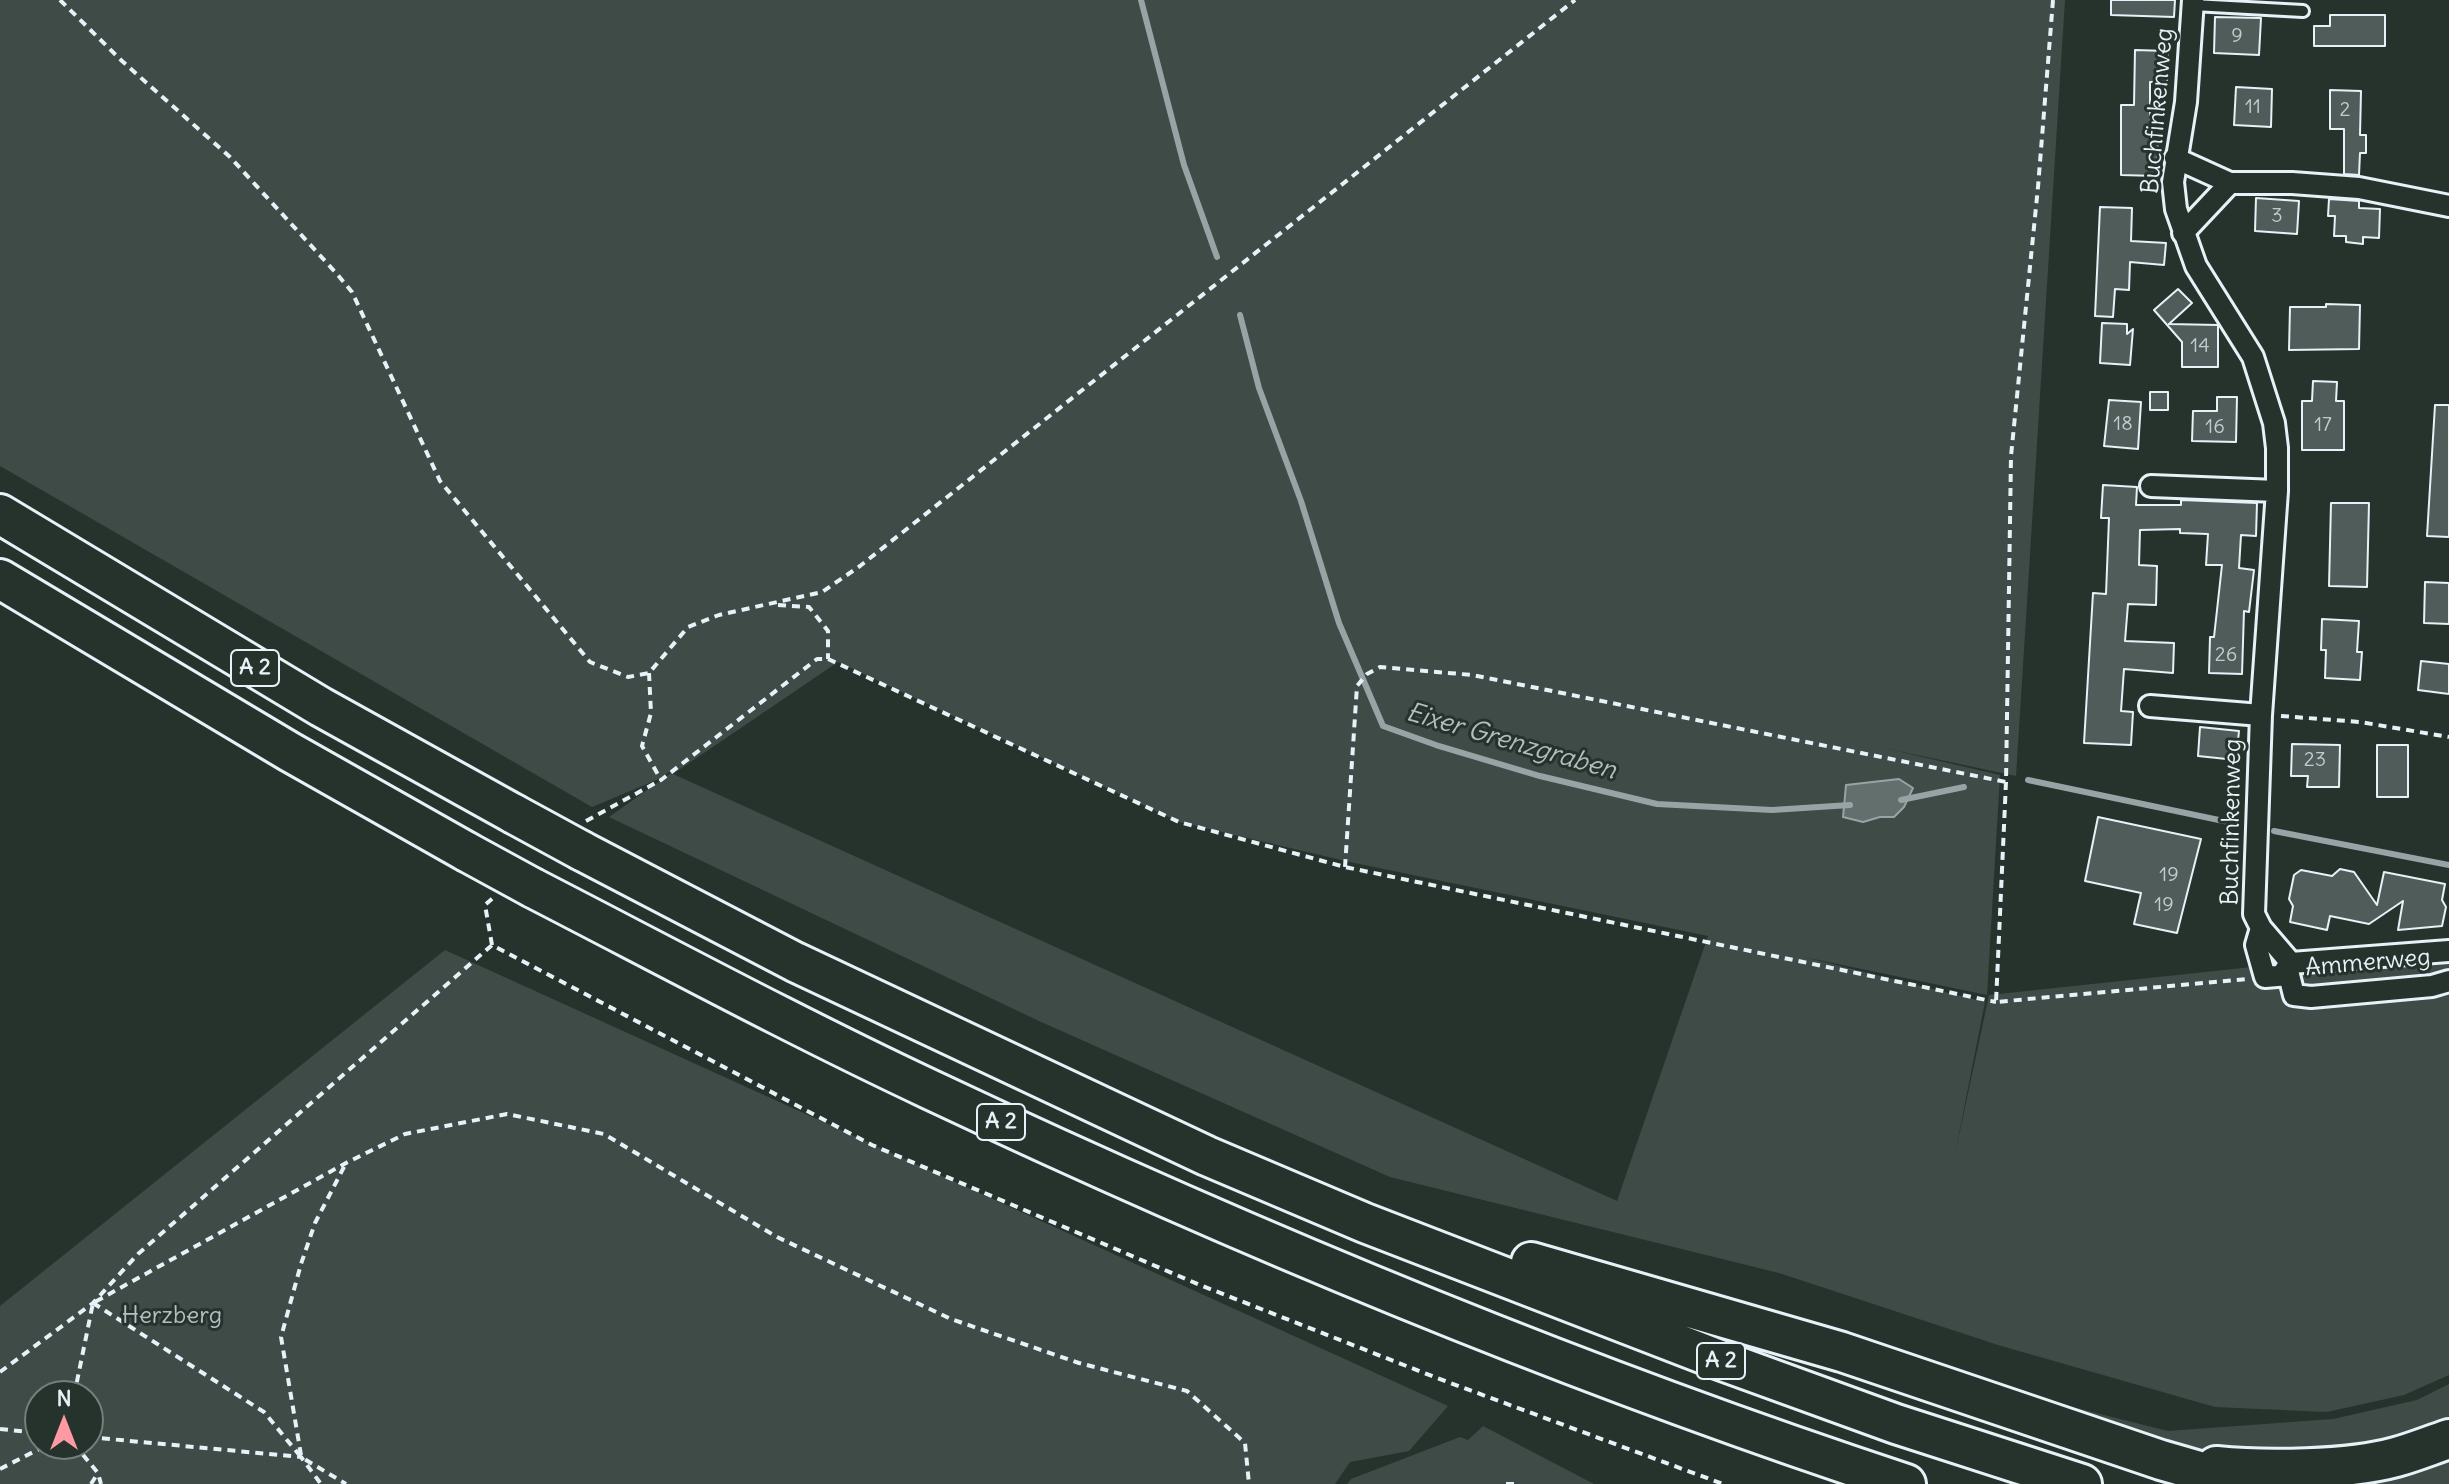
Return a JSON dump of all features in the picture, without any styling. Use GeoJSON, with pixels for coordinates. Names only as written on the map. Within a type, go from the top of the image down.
{"type":"FeatureCollection","features":[{"type":"Feature","properties":{"kind":"highway","name":"A 2"},"geometry":{"type":"LineString","coordinates":[[0,514],[321,707],[514,814],[584,836],[809,969],[1207,1156],[1365,1223],[1717,1359],[1896,1424],[2082,1484]]}},
{"type":"Feature","properties":{"kind":"highway","name":"A 2"},"geometry":{"type":"LineString","coordinates":[[0,579],[277,745],[467,852],[928,1089],[1187,1206],[1481,1330],[1891,1481]]}},
{"type":"Feature","properties":{"kind":"highway"},"geometry":{"type":"LineString","coordinates":[[1365,1223],[1480,1246],[1842,1352],[2161,1460],[2244,1484]]}},
{"type":"Feature","properties":{"kind":"highway"},"geometry":{"type":"LineString","coordinates":[[2161,1460],[2254,1470],[2343,1464],[2393,1458],[2449,1439]]}},
{"type":"Feature","properties":{"kind":"street","name":"Buchfinkenweg"},"geometry":{"type":"LineString","coordinates":[[2193,3],[2186,102],[2173,182],[2176,209],[2196,266],[2253,357],[2274,423],[2277,491],[2261,715],[2254,914],[2290,969]]}},
{"type":"Feature","properties":{"kind":"street"},"geometry":{"type":"LineString","coordinates":[[2175,158],[2230,183],[2292,183],[2359,188],[2449,206]]}},
{"type":"Feature","properties":{"kind":"street"},"geometry":{"type":"LineString","coordinates":[[2183,233],[2230,183]]}},
{"type":"Feature","properties":{"kind":"street"},"geometry":{"type":"LineString","coordinates":[[2151,486],[2277,491]]}},
{"type":"Feature","properties":{"kind":"street","name":"Buchfinkenweg"},"geometry":{"type":"LineString","coordinates":[[2150,706],[2261,715]]}},
{"type":"Feature","properties":{"kind":"street","name":"Buchfinkenweg"},"geometry":{"type":"LineString","coordinates":[[2261,928],[2256,945],[2265,977]]}},
{"type":"Feature","properties":{"kind":"street","name":"Ammerweg"},"geometry":{"type":"LineString","coordinates":[[2449,951],[2290,969],[2294,995],[2311,997],[2432,986],[2449,981]]}},
{"type":"Feature","properties":{"kind":"street"},"geometry":{"type":"LineString","coordinates":[[2265,977],[2290,969]]}},
{"type":"Feature","properties":{"kind":"lane"},"geometry":{"type":"LineString","coordinates":[[2193,3],[2303,11]]}},
{"type":"Feature","properties":{"kind":"path"},"geometry":{"type":"LineString","coordinates":[[60,0],[122,61],[230,157],[337,274],[352,292],[440,481],[590,662],[628,677],[649,673],[688,627],[719,615],[822,592],[860,566],[1575,0]]}},
{"type":"Feature","properties":{"kind":"path"},"geometry":{"type":"LineString","coordinates":[[1996,1002],[2006,782],[2011,456],[2053,0]]}},
{"type":"Feature","properties":{"kind":"path"},"geometry":{"type":"LineString","coordinates":[[774,605],[809,607],[828,631],[828,659]]}},
{"type":"Feature","properties":{"kind":"path"},"geometry":{"type":"LineString","coordinates":[[584,836],[817,659],[828,659],[1179,822],[1345,867],[1996,1002],[2265,977]]}},
{"type":"Feature","properties":{"kind":"path"},"geometry":{"type":"LineString","coordinates":[[1345,867],[1357,686],[1367,674],[1380,667],[1472,675],[2006,782]]}},
{"type":"Feature","properties":{"kind":"path"},"geometry":{"type":"LineString","coordinates":[[649,673],[651,713],[642,746],[661,780]]}},
{"type":"Feature","properties":{"kind":"path"},"geometry":{"type":"LineString","coordinates":[[2261,715],[2360,722],[2449,737]]}},
{"type":"Feature","properties":{"kind":"path"},"geometry":{"type":"LineString","coordinates":[[492,945],[485,905],[496,895]]}},
{"type":"Feature","properties":{"kind":"path"},"geometry":{"type":"LineString","coordinates":[[77,1380],[93,1303],[138,1254],[492,945]]}},
{"type":"Feature","properties":{"kind":"path"},"geometry":{"type":"LineString","coordinates":[[492,945],[872,1145],[1200,1285],[1723,1484]]}},
{"type":"Feature","properties":{"kind":"path"},"geometry":{"type":"LineString","coordinates":[[0,1372],[93,1303],[346,1163],[405,1134],[507,1114],[604,1134],[777,1237],[951,1319],[1079,1363],[1187,1391],[1245,1443],[1249,1484]]}},
{"type":"Feature","properties":{"kind":"path"},"geometry":{"type":"LineString","coordinates":[[301,1457],[281,1337],[315,1223],[346,1163]]}},
{"type":"Feature","properties":{"kind":"path"},"geometry":{"type":"LineString","coordinates":[[93,1303],[264,1412],[321,1484]]}},
{"type":"Feature","properties":{"kind":"path"},"geometry":{"type":"LineString","coordinates":[[0,1429],[24,1431]]}},
{"type":"Feature","properties":{"kind":"path"},"geometry":{"type":"LineString","coordinates":[[104,1439],[301,1457],[346,1484]]}},
{"type":"Feature","properties":{"kind":"path"},"geometry":{"type":"LineString","coordinates":[[0,1469],[24,1457]]}},
{"type":"Feature","properties":{"kind":"path"},"geometry":{"type":"LineString","coordinates":[[87,1460],[98,1473],[101,1484]]}},
{"type":"Feature","properties":{"kind":"path"},"geometry":{"type":"LineString","coordinates":[[91,1484],[98,1473]]}},
{"type":"Feature","properties":{"kind":"path"},"geometry":{"type":"LineString","coordinates":[[1506,1484],[1519,1484]]}},
{"type":"Feature","properties":{"kind":"green space"},"geometry":{"type":"Polygon","coordinates":[[[0,0],[2065,0],[2016,776],[1884,748],[2000,775],[1987,995],[1804,957],[1985,1002],[1955,1154],[1989,995],[2449,942],[2449,1375],[2404,1395],[2327,1412],[2215,1407],[1998,1345],[1779,1273],[1390,1177],[1039,1021],[609,817],[671,773],[592,807],[0,466],[0,0]],[[838,662],[673,774],[1617,1201],[1708,936],[1350,862],[1179,822],[838,662]]]}},
{"type":"Feature","properties":{"kind":"green space","name":"Herzberg"},"geometry":{"type":"Polygon","coordinates":[[[445,950],[1448,1406],[1409,1451],[1350,1462],[1335,1484],[0,1484],[0,1306],[445,950]]]}},
{"type":"Feature","properties":{"kind":"green space"},"geometry":{"type":"Polygon","coordinates":[[[1902,1354],[2068,1406],[2168,1431],[2333,1419],[2417,1400],[2449,1384],[2449,1425],[2365,1453],[2205,1452],[2154,1440],[1902,1354]]]}},
{"type":"Feature","properties":{"kind":"green space"},"geometry":{"type":"Polygon","coordinates":[[[1483,1426],[1594,1484],[1347,1484],[1351,1479],[1460,1437],[1468,1440],[1483,1426]]]}},
{"type":"Feature","properties":{"kind":"green space"},"geometry":{"type":"Polygon","coordinates":[[[2449,1445],[2449,1484],[2283,1484],[2449,1445]]]}},
{"type":"Feature","properties":{"kind":"shaded area"},"geometry":{"type":"Polygon","coordinates":[[[1899,779],[1913,788],[1904,807],[1894,817],[1863,822],[1843,817],[1846,785],[1899,779]]]}},
{"type":"Feature","properties":{"kind":"building"},"geometry":{"type":"Polygon","coordinates":[[[2111,0],[2175,0],[2174,17],[2111,15],[2111,0]]]}},
{"type":"Feature","properties":{"kind":"building"},"geometry":{"type":"Polygon","coordinates":[[[2330,15],[2385,15],[2385,46],[2314,46],[2314,26],[2330,26],[2330,15]]]}},
{"type":"Feature","properties":{"kind":"building"},"geometry":{"type":"Polygon","coordinates":[[[2215,17],[2261,18],[2259,55],[2214,53],[2215,17]]]}},
{"type":"Feature","properties":{"kind":"building"},"geometry":{"type":"Polygon","coordinates":[[[2135,50],[2168,51],[2167,82],[2150,82],[2150,139],[2158,139],[2157,176],[2121,175],[2121,105],[2134,105],[2135,50]]]}},
{"type":"Feature","properties":{"kind":"building"},"geometry":{"type":"Polygon","coordinates":[[[2236,87],[2272,89],[2271,127],[2234,125],[2236,87]]]}},
{"type":"Feature","properties":{"kind":"building"},"geometry":{"type":"Polygon","coordinates":[[[2330,90],[2361,91],[2360,135],[2366,135],[2366,153],[2360,153],[2359,175],[2344,174],[2344,129],[2330,129],[2330,90]]]}},
{"type":"Feature","properties":{"kind":"building"},"geometry":{"type":"Polygon","coordinates":[[[2256,198],[2299,201],[2297,234],[2255,231],[2256,198]]]}},
{"type":"Feature","properties":{"kind":"building"},"geometry":{"type":"Polygon","coordinates":[[[2329,199],[2359,201],[2359,208],[2380,209],[2379,238],[2363,237],[2363,244],[2346,242],[2346,236],[2334,236],[2335,216],[2328,216],[2329,199]]]}},
{"type":"Feature","properties":{"kind":"building"},"geometry":{"type":"Polygon","coordinates":[[[2100,207],[2132,208],[2131,241],[2166,243],[2164,265],[2130,262],[2129,290],[2115,289],[2113,317],[2095,316],[2100,207]]]}},
{"type":"Feature","properties":{"kind":"building"},"geometry":{"type":"Polygon","coordinates":[[[2178,289],[2192,303],[2169,324],[2218,325],[2218,367],[2182,367],[2182,342],[2154,310],[2178,289]]]}},
{"type":"Feature","properties":{"kind":"building"},"geometry":{"type":"Polygon","coordinates":[[[2326,304],[2360,305],[2359,349],[2289,350],[2290,307],[2326,307],[2326,304]]]}},
{"type":"Feature","properties":{"kind":"building"},"geometry":{"type":"Polygon","coordinates":[[[2102,323],[2127,324],[2127,334],[2133,329],[2130,365],[2100,363],[2102,323]]]}},
{"type":"Feature","properties":{"kind":"building"},"geometry":{"type":"Polygon","coordinates":[[[2313,381],[2337,382],[2336,401],[2344,401],[2344,450],[2302,450],[2302,401],[2312,401],[2313,381]]]}},
{"type":"Feature","properties":{"kind":"building"},"geometry":{"type":"Polygon","coordinates":[[[2150,392],[2168,392],[2168,410],[2150,410],[2150,392]]]}},
{"type":"Feature","properties":{"kind":"building"},"geometry":{"type":"Polygon","coordinates":[[[2217,397],[2237,397],[2236,442],[2192,441],[2193,411],[2217,411],[2217,397]]]}},
{"type":"Feature","properties":{"kind":"building"},"geometry":{"type":"Polygon","coordinates":[[[2109,400],[2141,402],[2138,449],[2104,446],[2109,400]]]}},
{"type":"Feature","properties":{"kind":"building"},"geometry":{"type":"Polygon","coordinates":[[[2435,405],[2449,405],[2449,537],[2427,536],[2435,405]]]}},
{"type":"Feature","properties":{"kind":"building"},"geometry":{"type":"Polygon","coordinates":[[[2103,485],[2137,487],[2136,505],[2181,505],[2181,500],[2257,503],[2256,536],[2241,535],[2239,568],[2254,570],[2249,612],[2244,611],[2242,674],[2209,673],[2210,637],[2214,637],[2222,565],[2206,565],[2208,534],[2180,533],[2180,529],[2140,530],[2139,565],[2157,566],[2156,605],[2128,604],[2125,641],[2174,643],[2173,673],[2124,669],[2121,711],[2133,712],[2131,745],[2084,743],[2093,593],[2106,594],[2109,518],[2101,518],[2103,485]]]}},
{"type":"Feature","properties":{"kind":"building"},"geometry":{"type":"Polygon","coordinates":[[[2331,503],[2369,503],[2367,587],[2329,586],[2331,503]]]}},
{"type":"Feature","properties":{"kind":"building"},"geometry":{"type":"Polygon","coordinates":[[[2425,582],[2449,583],[2449,624],[2424,623],[2425,582]]]}},
{"type":"Feature","properties":{"kind":"building"},"geometry":{"type":"Polygon","coordinates":[[[2322,619],[2359,621],[2357,652],[2362,652],[2360,680],[2325,678],[2326,650],[2321,650],[2322,619]]]}},
{"type":"Feature","properties":{"kind":"building"},"geometry":{"type":"Polygon","coordinates":[[[2421,661],[2449,664],[2449,694],[2418,690],[2421,661]]]}},
{"type":"Feature","properties":{"kind":"building"},"geometry":{"type":"Polygon","coordinates":[[[2200,727],[2239,731],[2236,760],[2198,756],[2200,727]]]}},
{"type":"Feature","properties":{"kind":"building"},"geometry":{"type":"Polygon","coordinates":[[[2292,744],[2340,745],[2339,787],[2307,787],[2308,776],[2291,776],[2292,744]]]}},
{"type":"Feature","properties":{"kind":"building"},"geometry":{"type":"Polygon","coordinates":[[[2377,745],[2408,745],[2408,797],[2377,797],[2377,745]]]}},
{"type":"Feature","properties":{"kind":"building"},"geometry":{"type":"Polygon","coordinates":[[[2098,817],[2201,839],[2177,933],[2134,924],[2141,893],[2085,881],[2098,817]]]}},
{"type":"Feature","properties":{"kind":"building"},"geometry":{"type":"Polygon","coordinates":[[[2340,869],[2354,872],[2377,905],[2384,872],[2445,884],[2442,900],[2446,907],[2442,926],[2398,930],[2403,901],[2369,924],[2330,916],[2327,930],[2290,922],[2293,906],[2289,899],[2294,875],[2301,870],[2332,876],[2340,869]]]}},
{"type":"Feature","properties":{"kind":"waterway","name":"Eixer Grenzgraben"},"geometry":{"type":"LineString","coordinates":[[1141,0],[1184,165],[1217,257]]}},
{"type":"Feature","properties":{"kind":"waterway","name":"Eixer Grenzgraben"},"geometry":{"type":"LineString","coordinates":[[1240,315],[1259,388],[1301,501],[1339,623],[1383,726],[1540,776],[1657,804],[1772,810],[1850,805]]}},
{"type":"Feature","properties":{"kind":"waterway","name":"Eixer Grenzgraben"},"geometry":{"type":"LineString","coordinates":[[2028,780],[2238,824]]}},
{"type":"Feature","properties":{"kind":"waterway","name":"Eixer Grenzgraben"},"geometry":{"type":"LineString","coordinates":[[1901,800],[1964,787]]}},
{"type":"Feature","properties":{"kind":"waterway","name":"Eixer Grenzgraben"},"geometry":{"type":"LineString","coordinates":[[2274,831],[2449,865]]}}]}
